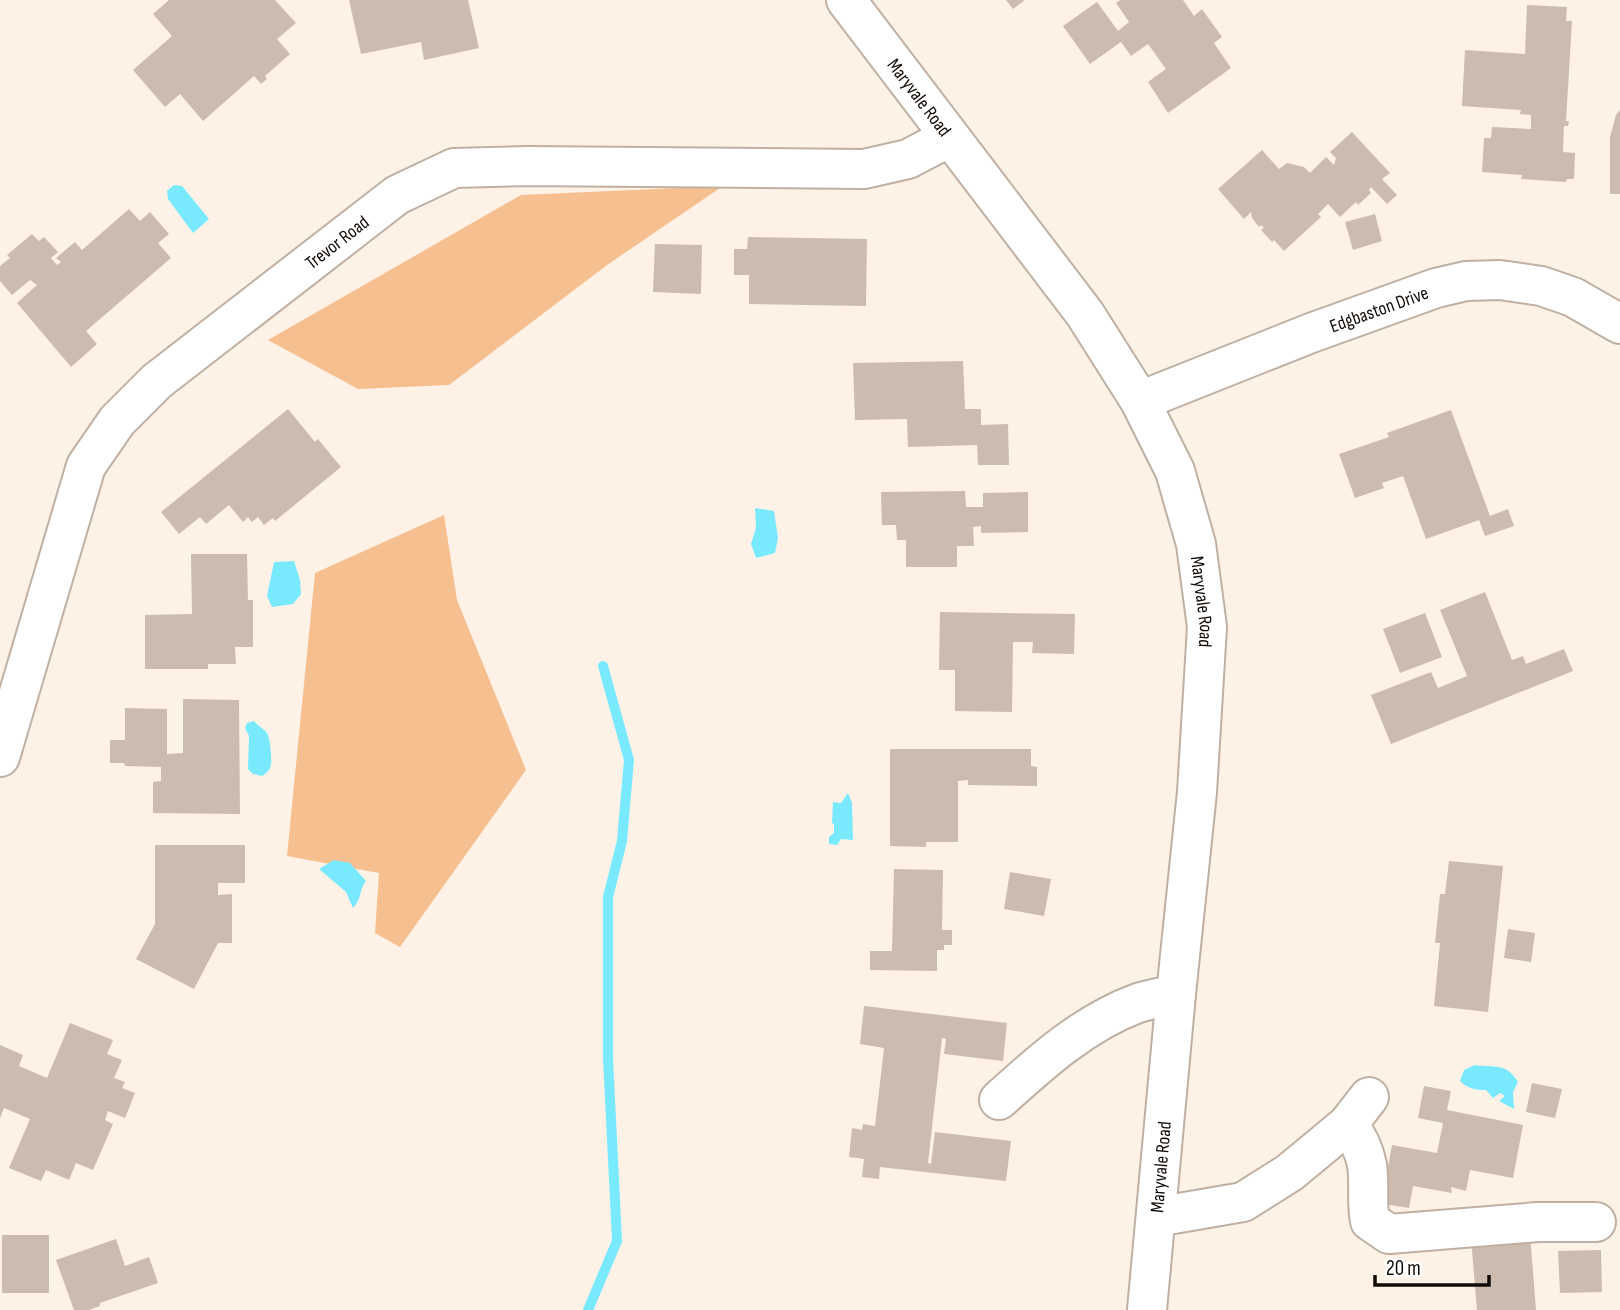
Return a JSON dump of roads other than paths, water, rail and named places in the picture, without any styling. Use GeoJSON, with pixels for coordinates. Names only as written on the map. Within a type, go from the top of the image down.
{"type":"FeatureCollection","features":[{"type":"Feature","properties":{"kind":"street","name":"Maryvale Road"},"geometry":{"type":"LineString","coordinates":[[846,0],[1085,314],[1140,401],[1175,471],[1196,544],[1207,627],[1197,792],[1147,1310]]}},
{"type":"Feature","properties":{"kind":"street","name":"Trevor Road"},"geometry":{"type":"LineString","coordinates":[[0,757],[86,466],[117,421],[157,381],[397,195],[454,168],[527,166],[864,169],[908,159],[950,137]]}},
{"type":"Feature","properties":{"kind":"street","name":"Edgbaston Drive"},"geometry":{"type":"LineString","coordinates":[[1140,401],[1311,332],[1436,288],[1466,281],[1500,280],[1541,286],[1573,297],[1620,324]]}},
{"type":"Feature","properties":{"kind":"street"},"geometry":{"type":"LineString","coordinates":[[999,1100],[1039,1064],[1086,1029],[1139,1003],[1176,994]]}},
{"type":"Feature","properties":{"kind":"street"},"geometry":{"type":"LineString","coordinates":[[1156,1217],[1243,1202],[1289,1172],[1359,1110],[1357,1137],[1367,1164],[1367,1208],[1370,1221],[1389,1234],[1538,1222],[1596,1222]]}},
{"type":"Feature","properties":{"kind":"water"},"geometry":{"type":"Polygon","coordinates":[[[174,185],[182,186],[209,219],[193,233],[168,199],[167,191],[174,185]]]}},
{"type":"Feature","properties":{"kind":"water"},"geometry":{"type":"Polygon","coordinates":[[[755,508],[774,511],[778,538],[775,553],[756,558],[751,544],[756,528],[755,508]]]}},
{"type":"Feature","properties":{"kind":"water"},"geometry":{"type":"Polygon","coordinates":[[[294,561],[301,594],[293,604],[272,607],[267,596],[274,562],[294,561]]]}},
{"type":"Feature","properties":{"kind":"water"},"geometry":{"type":"Polygon","coordinates":[[[254,721],[267,733],[270,745],[271,766],[262,776],[253,774],[248,769],[249,736],[245,728],[247,723],[254,721]]]}},
{"type":"Feature","properties":{"kind":"water"},"geometry":{"type":"Polygon","coordinates":[[[848,793],[852,803],[853,840],[841,839],[837,845],[829,844],[829,837],[834,833],[833,802],[841,803],[848,793]]]}},
{"type":"Feature","properties":{"kind":"water"},"geometry":{"type":"Polygon","coordinates":[[[334,860],[350,863],[366,881],[353,908],[346,892],[319,869],[334,860]]]}},
{"type":"Feature","properties":{"kind":"water"},"geometry":{"type":"Polygon","coordinates":[[[1475,1065],[1500,1067],[1514,1076],[1518,1082],[1513,1092],[1514,1109],[1499,1101],[1505,1096],[1500,1093],[1493,1098],[1486,1090],[1466,1086],[1460,1081],[1464,1070],[1475,1065]]]}},
{"type":"Feature","properties":{"kind":"waterway"},"geometry":{"type":"LineString","coordinates":[[588,1310],[617,1241],[608,1058],[608,897],[622,841],[629,760],[603,666]]}}]}
